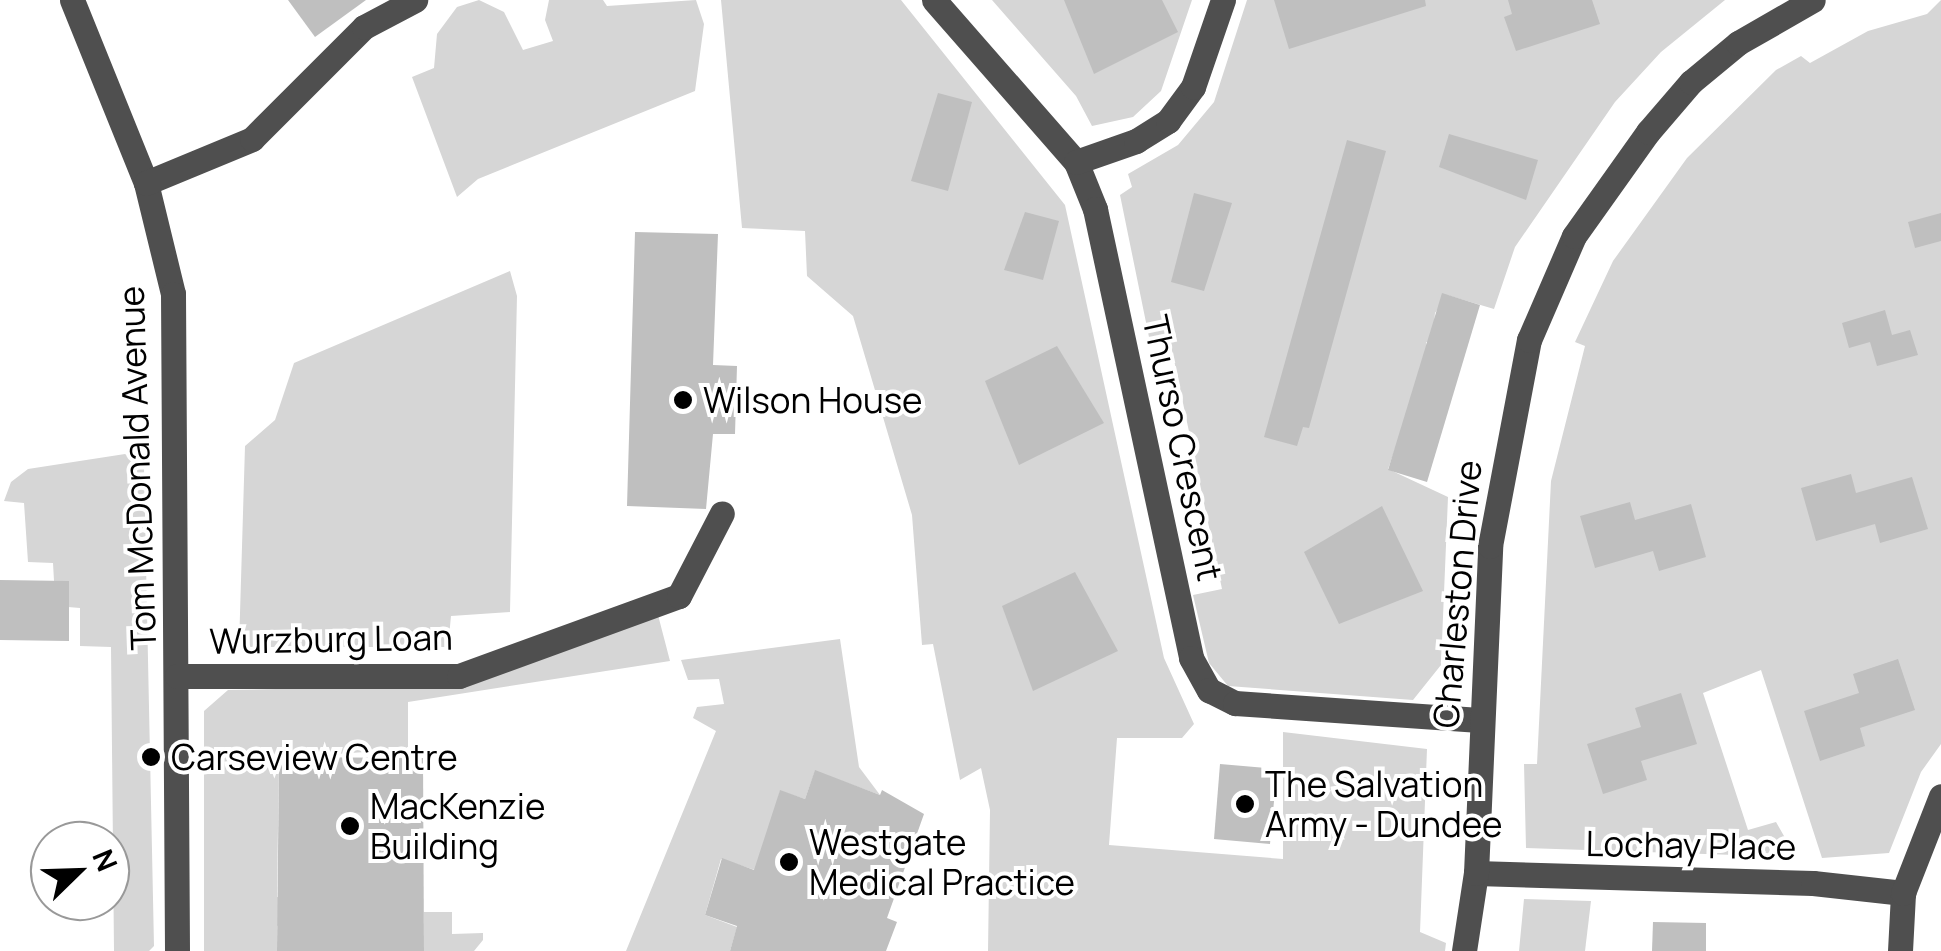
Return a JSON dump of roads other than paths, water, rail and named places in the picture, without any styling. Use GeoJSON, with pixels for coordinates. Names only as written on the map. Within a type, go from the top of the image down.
{"type":"FeatureCollection","features":[{"type":"Feature","properties":{"kind":"street","name":"Tom McDonald Avenue"},"geometry":{"type":"LineString","coordinates":[[72,0],[146,184],[173,294],[177,951]]}},
{"type":"Feature","properties":{"kind":"street"},"geometry":{"type":"LineString","coordinates":[[146,184],[252,139],[364,27],[415,0]]}},
{"type":"Feature","properties":{"kind":"street","name":"Thurso Crescent"},"geometry":{"type":"LineString","coordinates":[[934,0],[1076,162],[1095,209],[1191,658],[1208,690],[1235,703],[1478,720]]}},
{"type":"Feature","properties":{"kind":"street"},"geometry":{"type":"LineString","coordinates":[[1076,162],[1136,142],[1168,121],[1193,86],[1223,0]]}},
{"type":"Feature","properties":{"kind":"street","name":"Charleston Drive"},"geometry":{"type":"LineString","coordinates":[[1464,951],[1476,873],[1478,720],[1500,471],[1529,340],[1574,236],[1690,82],[1738,43],[1813,0]]}},
{"type":"Feature","properties":{"kind":"street","name":"Wurzburg Loan"},"geometry":{"type":"LineString","coordinates":[[178,676],[459,676],[679,596],[722,513]]}},
{"type":"Feature","properties":{"kind":"street"},"geometry":{"type":"LineString","coordinates":[[1900,951],[1903,893],[1941,796]]}},
{"type":"Feature","properties":{"kind":"street","name":"Lochay Place"},"geometry":{"type":"LineString","coordinates":[[1476,873],[1812,883],[1903,893]]}},
{"type":"Feature","properties":{"kind":"place","name":"Wilson House"},"geometry":{"type":"Point","coordinates":[683,400]}},
{"type":"Feature","properties":{"kind":"place","name":"Carseview Centre"},"geometry":{"type":"Point","coordinates":[151,757]}},
{"type":"Feature","properties":{"kind":"place","name":"The Salvation Army - Dundee"},"geometry":{"type":"Point","coordinates":[1245,804]}},
{"type":"Feature","properties":{"kind":"place","name":"MacKenzie Building"},"geometry":{"type":"Point","coordinates":[350,826]}},
{"type":"Feature","properties":{"kind":"place","name":"Westgate Medical Practice"},"geometry":{"type":"Point","coordinates":[789,862]}}]}
